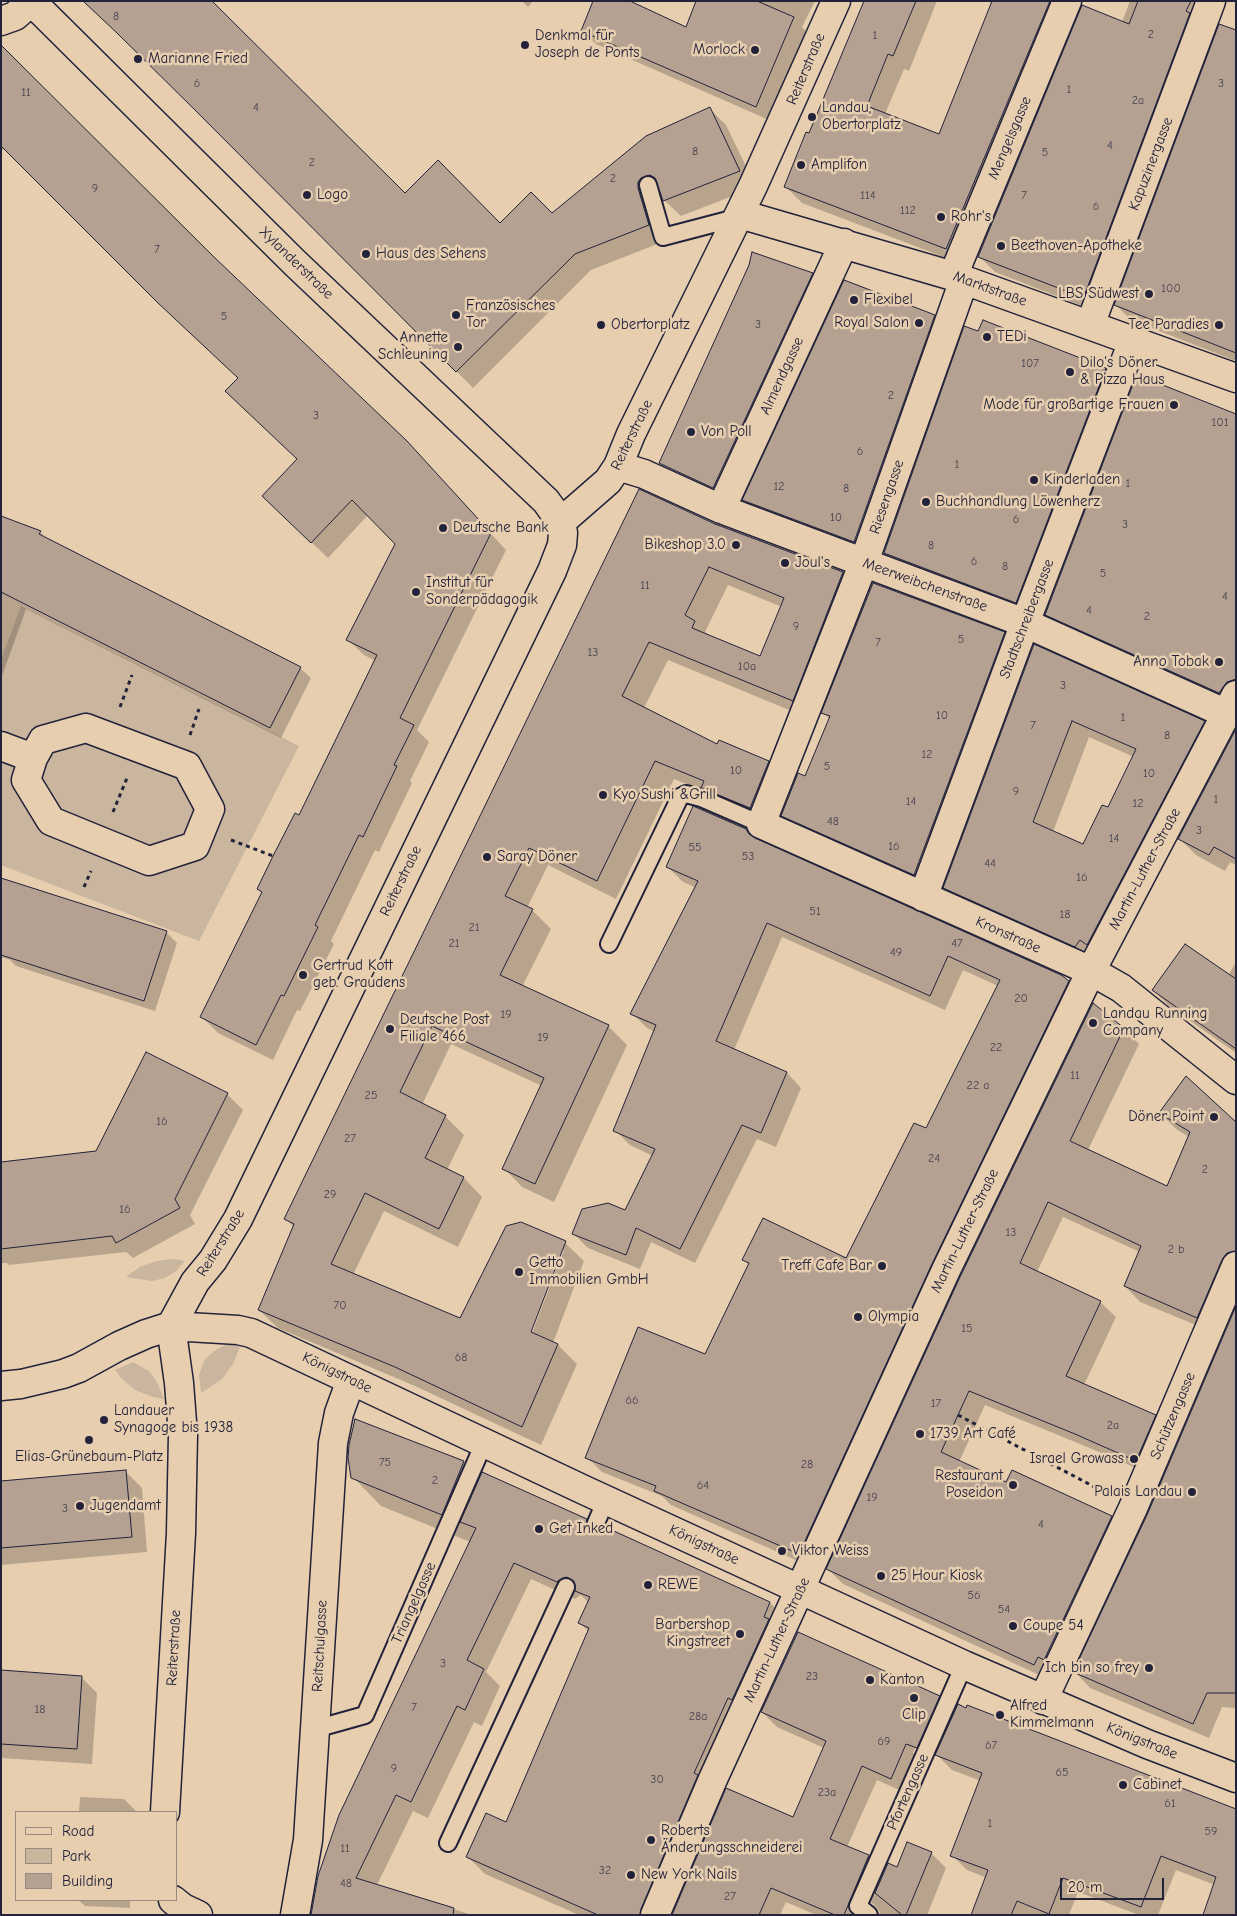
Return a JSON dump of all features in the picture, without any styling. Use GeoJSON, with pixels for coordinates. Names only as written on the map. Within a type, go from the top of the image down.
{"type":"FeatureCollection","features":[{"type":"Feature","properties":{"kind":"street","name":"Reiterstraße"},"geometry":{"type":"LineString","coordinates":[[165,1811],[181,1533],[183,1436],[179,1383],[171,1326],[195,1282],[213,1260],[238,1219],[540,597],[562,545],[561,522],[608,481],[618,466],[787,114],[836,1]]}},
{"type":"Feature","properties":{"kind":"street","name":"Mengelsgasse"},"geometry":{"type":"LineString","coordinates":[[958,278],[1067,1]]}},
{"type":"Feature","properties":{"kind":"street","name":"Kapuzinergasse"},"geometry":{"type":"LineString","coordinates":[[1090,325],[1211,1]]}},
{"type":"Feature","properties":{"kind":"street"},"geometry":{"type":"LineString","coordinates":[[1,21],[15,16],[32,2]]}},
{"type":"Feature","properties":{"kind":"street","name":"Xylanderstraße"},"geometry":{"type":"LineString","coordinates":[[32,2],[295,263],[546,501],[561,522]]}},
{"type":"Feature","properties":{"kind":"street","name":"Marktstraße"},"geometry":{"type":"LineString","coordinates":[[740,214],[958,278],[1236,378]]}},
{"type":"Feature","properties":{"kind":"street","name":"Almendgasse"},"geometry":{"type":"LineString","coordinates":[[720,509],[844,243]]}},
{"type":"Feature","properties":{"kind":"street","name":"Riesengasse"},"geometry":{"type":"LineString","coordinates":[[761,824],[864,562],[958,278]]}},
{"type":"Feature","properties":{"kind":"street","name":"Stadtschreibergasse"},"geometry":{"type":"LineString","coordinates":[[923,897],[1025,622],[1133,341]]}},
{"type":"Feature","properties":{"kind":"street","name":"Meerweibchenstraße"},"geometry":{"type":"LineString","coordinates":[[618,466],[644,474],[720,509],[1025,622],[1231,704]]}},
{"type":"Feature","properties":{"kind":"street","name":"Martin-Luther-Straße"},"geometry":{"type":"LineString","coordinates":[[654,1915],[713,1779],[942,1279],[1090,972],[1231,704]]}},
{"type":"Feature","properties":{"kind":"street"},"geometry":{"type":"LineString","coordinates":[[86,728],[187,766],[210,809],[203,829],[194,846],[149,861],[102,842],[51,820],[26,780],[33,758],[43,740],[86,728]]}},
{"type":"Feature","properties":{"kind":"street"},"geometry":{"type":"LineString","coordinates":[[1,746],[33,758]]}},
{"type":"Feature","properties":{"kind":"street","name":"Kronstraße"},"geometry":{"type":"LineString","coordinates":[[761,824],[1090,972],[1121,988],[1236,1080]]}},
{"type":"Feature","properties":{"kind":"street","name":"Schützengasse"},"geometry":{"type":"LineString","coordinates":[[1043,1700],[1133,1508],[1236,1266]]}},
{"type":"Feature","properties":{"kind":"street"},"geometry":{"type":"LineString","coordinates":[[1,1386],[21,1384],[63,1374],[79,1368],[119,1346],[146,1334],[171,1326]]}},
{"type":"Feature","properties":{"kind":"street","name":"Königstraße"},"geometry":{"type":"LineString","coordinates":[[171,1326],[238,1330],[251,1333],[484,1444],[601,1511],[801,1588],[1043,1700],[1146,1744],[1236,1778]]}},
{"type":"Feature","properties":{"kind":"street","name":"Reitschulgasse"},"geometry":{"type":"LineString","coordinates":[[295,1915],[308,1840],[333,1443],[339,1413],[351,1380]]}},
{"type":"Feature","properties":{"kind":"lane"},"geometry":{"type":"LineString","coordinates":[[648,185],[663,237],[728,220],[740,214]]}},
{"type":"Feature","properties":{"kind":"lane"},"geometry":{"type":"LineString","coordinates":[[609,944],[680,797],[686,794],[702,798],[761,824]]}},
{"type":"Feature","properties":{"kind":"lane","name":"Triangelgasse"},"geometry":{"type":"LineString","coordinates":[[315,1728],[365,1715],[484,1444]]}},
{"type":"Feature","properties":{"kind":"lane"},"geometry":{"type":"LineString","coordinates":[[448,1843],[566,1586]]}},
{"type":"Feature","properties":{"kind":"lane","name":"Pfortengasse"},"geometry":{"type":"LineString","coordinates":[[869,1915],[858,1906],[964,1665]]}},
{"type":"Feature","properties":{"kind":"path"},"geometry":{"type":"LineString","coordinates":[[111,818],[128,775]]}},
{"type":"Feature","properties":{"kind":"path"},"geometry":{"type":"LineString","coordinates":[[203,829],[273,856]]}},
{"type":"Feature","properties":{"kind":"path"},"geometry":{"type":"LineString","coordinates":[[958,1415],[1133,1508]]}},
{"type":"Feature","properties":{"kind":"green space"},"geometry":{"type":"Polygon","coordinates":[[[21,606],[299,746],[199,941],[1,865],[1,659],[21,606]]]}},
{"type":"Feature","properties":{"kind":"green space"},"geometry":{"type":"Polygon","coordinates":[[[174,1259],[185,1261],[176,1271],[165,1278],[152,1281],[126,1277],[140,1267],[157,1261],[174,1259]]]}},
{"type":"Feature","properties":{"kind":"green space"},"geometry":{"type":"Polygon","coordinates":[[[230,1343],[240,1347],[233,1364],[222,1379],[201,1393],[199,1375],[205,1359],[217,1349],[230,1343]]]}},
{"type":"Feature","properties":{"kind":"green space"},"geometry":{"type":"Polygon","coordinates":[[[133,1362],[149,1371],[157,1382],[164,1399],[135,1390],[115,1370],[133,1362]]]}},
{"type":"Feature","properties":{"kind":"building"},"geometry":{"type":"Polygon","coordinates":[[[83,1],[212,1],[405,193],[438,160],[500,223],[531,192],[552,213],[646,136],[710,107],[740,171],[663,201],[655,178],[650,175],[641,178],[638,182],[638,188],[649,225],[575,254],[456,372],[197,112],[83,1]]]}},
{"type":"Feature","properties":{"kind":"building"},"geometry":{"type":"Polygon","coordinates":[[[593,1],[630,1],[686,27],[696,1],[757,1],[794,17],[756,107],[581,31],[593,1]]]}},
{"type":"Feature","properties":{"kind":"building"},"geometry":{"type":"Polygon","coordinates":[[[864,1],[916,1],[893,56],[888,54],[867,106],[939,134],[992,1],[1050,1],[946,249],[784,187],[806,132],[809,133],[864,1]]]}},
{"type":"Feature","properties":{"kind":"building"},"geometry":{"type":"Polygon","coordinates":[[[1138,1],[1191,1],[1186,11],[1190,13],[1085,294],[1080,292],[1079,296],[978,257],[1082,5],[1129,24],[1138,1]]]}},
{"type":"Feature","properties":{"kind":"building"},"geometry":{"type":"Polygon","coordinates":[[[1219,24],[1236,30],[1236,353],[1114,305],[1219,24]]]}},
{"type":"Feature","properties":{"kind":"building"},"geometry":{"type":"Polygon","coordinates":[[[1,45],[213,256],[407,441],[491,533],[400,718],[414,725],[394,765],[397,766],[363,837],[359,835],[315,925],[318,927],[284,996],[281,995],[256,1045],[200,1017],[262,892],[257,889],[273,856],[295,813],[299,815],[377,655],[346,640],[395,544],[352,500],[311,543],[262,496],[297,459],[225,391],[238,378],[158,303],[1,146],[1,45]]]}},
{"type":"Feature","properties":{"kind":"building"},"geometry":{"type":"Polygon","coordinates":[[[752,252],[813,273],[713,488],[659,463],[749,265],[752,252]]]}},
{"type":"Feature","properties":{"kind":"building"},"geometry":{"type":"Polygon","coordinates":[[[844,280],[935,315],[854,542],[742,500],[844,280]]]}},
{"type":"Feature","properties":{"kind":"building"},"geometry":{"type":"Polygon","coordinates":[[[983,320],[1106,368],[1016,603],[884,553],[964,326],[978,331],[983,320]]]}},
{"type":"Feature","properties":{"kind":"building"},"geometry":{"type":"Polygon","coordinates":[[[1140,376],[1236,414],[1236,679],[1227,682],[1219,693],[1045,615],[1135,379],[1138,380],[1140,376]]]}},
{"type":"Feature","properties":{"kind":"building"},"geometry":{"type":"Polygon","coordinates":[[[639,489],[715,524],[843,572],[793,701],[649,642],[622,696],[717,744],[719,740],[769,761],[750,808],[701,788],[704,781],[655,761],[597,881],[529,848],[505,896],[533,909],[500,975],[609,1025],[535,1184],[502,1169],[544,1078],[432,1026],[400,1092],[446,1115],[425,1158],[464,1177],[439,1229],[365,1193],[331,1264],[460,1318],[506,1226],[521,1222],[566,1241],[531,1332],[558,1344],[522,1427],[395,1367],[258,1310],[294,1224],[284,1219],[639,489]],[[709,567],[685,615],[695,621],[692,628],[760,656],[784,598],[709,567]]]}},
{"type":"Feature","properties":{"kind":"building"},"geometry":{"type":"Polygon","coordinates":[[[1,516],[41,531],[39,534],[301,667],[270,728],[1,592],[1,516]]]}},
{"type":"Feature","properties":{"kind":"building"},"geometry":{"type":"Polygon","coordinates":[[[873,583],[1005,632],[914,875],[781,816],[798,773],[805,776],[830,716],[821,713],[873,583]]]}},
{"type":"Feature","properties":{"kind":"building"},"geometry":{"type":"Polygon","coordinates":[[[1034,644],[1205,721],[1087,945],[1080,940],[1075,947],[943,888],[1034,644]],[[1072,721],[1033,822],[1083,844],[1102,805],[1108,807],[1136,749],[1072,721]]]}},
{"type":"Feature","properties":{"kind":"building"},"geometry":{"type":"Polygon","coordinates":[[[1236,729],[1236,859],[1214,847],[1209,855],[1178,839],[1236,729]]]}},
{"type":"Feature","properties":{"kind":"building"},"geometry":{"type":"Polygon","coordinates":[[[693,806],[746,829],[755,838],[1061,975],[1069,981],[932,1264],[799,1554],[654,1491],[656,1486],[585,1458],[638,1327],[705,1354],[749,1263],[742,1260],[763,1218],[846,1258],[914,1123],[926,1128],[1000,980],[948,956],[930,996],[767,923],[716,1041],[787,1072],[761,1133],[742,1125],[680,1249],[636,1228],[626,1255],[572,1234],[582,1209],[608,1203],[625,1210],[655,1149],[613,1131],[656,1025],[630,1014],[698,881],[666,867],[693,806]]]}},
{"type":"Feature","properties":{"kind":"building"},"geometry":{"type":"Polygon","coordinates":[[[1,878],[167,931],[144,1001],[1,955],[1,878]]]}},
{"type":"Feature","properties":{"kind":"building"},"geometry":{"type":"Polygon","coordinates":[[[1185,944],[1236,979],[1236,1049],[1152,990],[1185,944]]]}},
{"type":"Feature","properties":{"kind":"building"},"geometry":{"type":"Polygon","coordinates":[[[1093,1003],[1124,1028],[1070,1141],[1167,1186],[1190,1132],[1159,1113],[1186,1076],[1236,1122],[1236,1251],[1227,1253],[1222,1260],[1197,1318],[1124,1286],[1141,1246],[1048,1202],[1020,1263],[1101,1301],[1066,1376],[1156,1415],[1136,1461],[969,1391],[941,1452],[1006,1482],[1012,1470],[1112,1516],[1044,1660],[1038,1657],[1034,1665],[826,1569],[960,1277],[1093,1003]]]}},
{"type":"Feature","properties":{"kind":"building"},"geometry":{"type":"Polygon","coordinates":[[[146,1052],[228,1093],[175,1199],[180,1208],[116,1243],[112,1236],[1,1249],[1,1162],[96,1151],[146,1052]]]}},
{"type":"Feature","properties":{"kind":"building","name":"Palais Landau"},"geometry":{"type":"Polygon","coordinates":[[[1236,1306],[1236,1693],[1207,1693],[1193,1724],[1073,1672],[1147,1515],[1236,1306]]]}},
{"type":"Feature","properties":{"kind":"building"},"geometry":{"type":"Polygon","coordinates":[[[355,1419],[464,1461],[442,1515],[351,1478],[348,1458],[355,1419]]]}},
{"type":"Feature","properties":{"kind":"building"},"geometry":{"type":"Polygon","coordinates":[[[126,1470],[132,1537],[1,1548],[1,1481],[126,1470]]]}},
{"type":"Feature","properties":{"kind":"building"},"geometry":{"type":"Polygon","coordinates":[[[482,1472],[587,1519],[586,1525],[592,1532],[598,1533],[605,1527],[770,1602],[764,1617],[769,1619],[732,1700],[728,1698],[694,1773],[698,1775],[640,1915],[598,1915],[466,1857],[486,1813],[506,1822],[589,1628],[578,1623],[590,1597],[575,1591],[574,1581],[566,1577],[557,1582],[514,1563],[467,1660],[484,1669],[465,1710],[457,1706],[411,1802],[396,1795],[356,1878],[454,1908],[453,1915],[311,1915],[318,1876],[339,1815],[476,1528],[460,1522],[482,1472]]]}},
{"type":"Feature","properties":{"kind":"building"},"geometry":{"type":"Polygon","coordinates":[[[798,1632],[940,1696],[917,1748],[906,1744],[891,1779],[862,1766],[830,1839],[869,1855],[844,1915],[835,1915],[771,1888],[759,1915],[672,1915],[726,1788],[793,1817],[826,1741],[761,1712],[798,1632]]]}},
{"type":"Feature","properties":{"kind":"building"},"geometry":{"type":"Polygon","coordinates":[[[1,1670],[82,1676],[77,1749],[1,1744],[1,1670]]]}},
{"type":"Feature","properties":{"kind":"building"},"geometry":{"type":"Polygon","coordinates":[[[958,1704],[966,1708],[967,1705],[1236,1809],[1236,1915],[1203,1915],[1216,1877],[1161,1856],[1141,1907],[1063,1878],[1049,1914],[1017,1901],[1011,1915],[971,1915],[988,1870],[950,1856],[982,1773],[935,1755],[958,1704]]]}},
{"type":"Feature","properties":{"kind":"building"},"geometry":{"type":"Polygon","coordinates":[[[907,1842],[932,1852],[906,1915],[902,1915],[875,1893],[888,1863],[897,1867],[907,1842]]]}},
{"type":"Feature","properties":{"kind":"place","name":"Denkmal für Joseph de Ponts"},"geometry":{"type":"Point","coordinates":[525,45]}},
{"type":"Feature","properties":{"kind":"place","name":"Morlock"},"geometry":{"type":"Point","coordinates":[755,50]}},
{"type":"Feature","properties":{"kind":"place","name":"Marianne Fried"},"geometry":{"type":"Point","coordinates":[138,59]}},
{"type":"Feature","properties":{"kind":"place","name":"Landau, Obertorplatz"},"geometry":{"type":"Point","coordinates":[812,117]}},
{"type":"Feature","properties":{"kind":"place","name":"Amplifon"},"geometry":{"type":"Point","coordinates":[801,165]}},
{"type":"Feature","properties":{"kind":"place","name":"Logo"},"geometry":{"type":"Point","coordinates":[307,195]}},
{"type":"Feature","properties":{"kind":"place","name":"Rohr's"},"geometry":{"type":"Point","coordinates":[941,217]}},
{"type":"Feature","properties":{"kind":"place","name":"Beethoven-Apotheke"},"geometry":{"type":"Point","coordinates":[1001,246]}},
{"type":"Feature","properties":{"kind":"place","name":"Haus des Sehens"},"geometry":{"type":"Point","coordinates":[366,254]}},
{"type":"Feature","properties":{"kind":"place","name":"LBS Südwest"},"geometry":{"type":"Point","coordinates":[1149,294]}},
{"type":"Feature","properties":{"kind":"place","name":"Flexibel"},"geometry":{"type":"Point","coordinates":[854,300]}},
{"type":"Feature","properties":{"kind":"place","name":"Französisches Tor"},"geometry":{"type":"Point","coordinates":[456,315]}},
{"type":"Feature","properties":{"kind":"place","name":"Royal Salon"},"geometry":{"type":"Point","coordinates":[919,323]}},
{"type":"Feature","properties":{"kind":"place","name":"Obertorplatz"},"geometry":{"type":"Point","coordinates":[601,325]}},
{"type":"Feature","properties":{"kind":"place","name":"Tee Paradies"},"geometry":{"type":"Point","coordinates":[1219,325]}},
{"type":"Feature","properties":{"kind":"place","name":"TEDi"},"geometry":{"type":"Point","coordinates":[987,337]}},
{"type":"Feature","properties":{"kind":"place","name":"Annette Schleuning"},"geometry":{"type":"Point","coordinates":[458,347]}},
{"type":"Feature","properties":{"kind":"place","name":"Dilo's Döner & Pizza Haus"},"geometry":{"type":"Point","coordinates":[1070,372]}},
{"type":"Feature","properties":{"kind":"place","name":"Mode für großartige Frauen"},"geometry":{"type":"Point","coordinates":[1174,405]}},
{"type":"Feature","properties":{"kind":"place","name":"Von Poll"},"geometry":{"type":"Point","coordinates":[691,432]}},
{"type":"Feature","properties":{"kind":"place","name":"Kinderladen"},"geometry":{"type":"Point","coordinates":[1034,480]}},
{"type":"Feature","properties":{"kind":"place","name":"Buchhandlung Löwenherz"},"geometry":{"type":"Point","coordinates":[926,502]}},
{"type":"Feature","properties":{"kind":"place","name":"Deutsche Bank"},"geometry":{"type":"Point","coordinates":[443,528]}},
{"type":"Feature","properties":{"kind":"place","name":"Bikeshop 3.0"},"geometry":{"type":"Point","coordinates":[736,545]}},
{"type":"Feature","properties":{"kind":"place","name":"Joul's"},"geometry":{"type":"Point","coordinates":[785,563]}},
{"type":"Feature","properties":{"kind":"place","name":"Institut für Sonderpädagogik"},"geometry":{"type":"Point","coordinates":[416,592]}},
{"type":"Feature","properties":{"kind":"place","name":"Anno Tobak"},"geometry":{"type":"Point","coordinates":[1219,662]}},
{"type":"Feature","properties":{"kind":"place","name":"Kyo Sushi &Grill"},"geometry":{"type":"Point","coordinates":[603,795]}},
{"type":"Feature","properties":{"kind":"place","name":"Saray Döner"},"geometry":{"type":"Point","coordinates":[487,857]}},
{"type":"Feature","properties":{"kind":"place","name":"Gertrud Kott geb. Graudens"},"geometry":{"type":"Point","coordinates":[303,975]}},
{"type":"Feature","properties":{"kind":"place","name":"Landau Running Company"},"geometry":{"type":"Point","coordinates":[1093,1023]}},
{"type":"Feature","properties":{"kind":"place","name":"Deutsche Post Filiale 466"},"geometry":{"type":"Point","coordinates":[390,1029]}},
{"type":"Feature","properties":{"kind":"place","name":"Döner Point"},"geometry":{"type":"Point","coordinates":[1214,1117]}},
{"type":"Feature","properties":{"kind":"place","name":"Treff Cafe Bar"},"geometry":{"type":"Point","coordinates":[882,1266]}},
{"type":"Feature","properties":{"kind":"place","name":"Getto Immobilien GmbH"},"geometry":{"type":"Point","coordinates":[519,1272]}},
{"type":"Feature","properties":{"kind":"place","name":"Olympia"},"geometry":{"type":"Point","coordinates":[858,1317]}},
{"type":"Feature","properties":{"kind":"place","name":"Landauer Synagoge bis 1938"},"geometry":{"type":"Point","coordinates":[104,1420]}},
{"type":"Feature","properties":{"kind":"place","name":"1739 Art Café"},"geometry":{"type":"Point","coordinates":[920,1434]}},
{"type":"Feature","properties":{"kind":"place","name":"Elias-Grünebaum-Platz"},"geometry":{"type":"Point","coordinates":[89,1440]}},
{"type":"Feature","properties":{"kind":"place","name":"Israel Growass"},"geometry":{"type":"Point","coordinates":[1134,1459]}},
{"type":"Feature","properties":{"kind":"place","name":"Restaurant Poseidon"},"geometry":{"type":"Point","coordinates":[1013,1485]}},
{"type":"Feature","properties":{"kind":"place","name":"Palais Landau"},"geometry":{"type":"Point","coordinates":[1192,1492]}},
{"type":"Feature","properties":{"kind":"place","name":"Jugendamt"},"geometry":{"type":"Point","coordinates":[80,1506]}},
{"type":"Feature","properties":{"kind":"place","name":"Get Inked"},"geometry":{"type":"Point","coordinates":[539,1529]}},
{"type":"Feature","properties":{"kind":"place","name":"Viktor Weiss"},"geometry":{"type":"Point","coordinates":[782,1551]}},
{"type":"Feature","properties":{"kind":"place","name":"25 Hour Kiosk"},"geometry":{"type":"Point","coordinates":[881,1576]}},
{"type":"Feature","properties":{"kind":"place","name":"REWE"},"geometry":{"type":"Point","coordinates":[648,1585]}},
{"type":"Feature","properties":{"kind":"place","name":"Coupe 54"},"geometry":{"type":"Point","coordinates":[1013,1626]}},
{"type":"Feature","properties":{"kind":"place","name":"Barbershop Kingstreet"},"geometry":{"type":"Point","coordinates":[740,1634]}},
{"type":"Feature","properties":{"kind":"place","name":"Ich bin so frey"},"geometry":{"type":"Point","coordinates":[1149,1668]}},
{"type":"Feature","properties":{"kind":"place","name":"Kanton"},"geometry":{"type":"Point","coordinates":[870,1680]}},
{"type":"Feature","properties":{"kind":"place","name":"Clip"},"geometry":{"type":"Point","coordinates":[914,1698]}},
{"type":"Feature","properties":{"kind":"place","name":"Alfred Kimmelmann"},"geometry":{"type":"Point","coordinates":[1000,1715]}},
{"type":"Feature","properties":{"kind":"place","name":"Cabinet"},"geometry":{"type":"Point","coordinates":[1123,1785]}},
{"type":"Feature","properties":{"kind":"place","name":"Roberts Änderungsschneiderei"},"geometry":{"type":"Point","coordinates":[651,1840]}},
{"type":"Feature","properties":{"kind":"place","name":"New York Nails"},"geometry":{"type":"Point","coordinates":[631,1875]}}]}
